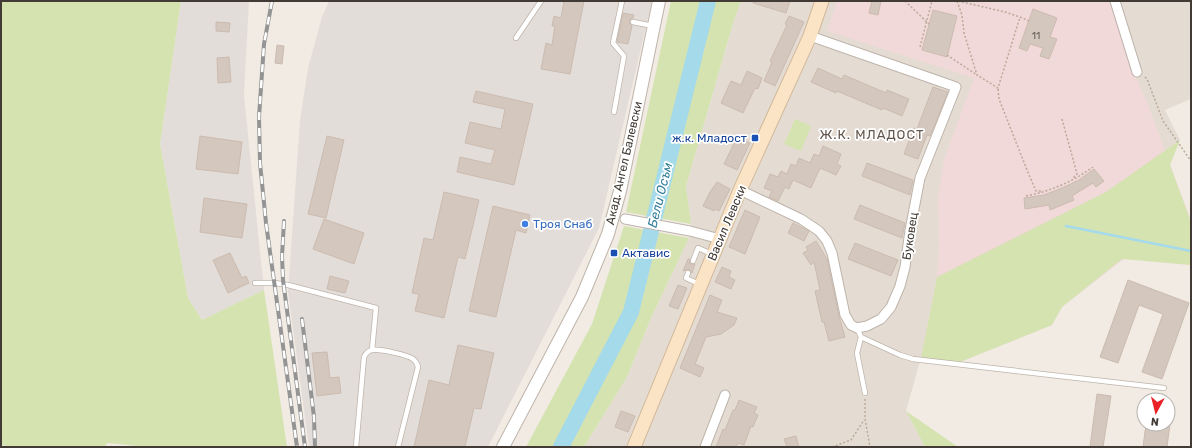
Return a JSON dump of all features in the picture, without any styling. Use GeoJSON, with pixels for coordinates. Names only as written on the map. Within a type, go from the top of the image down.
{"type":"FeatureCollection","features":[{"type":"Feature","properties":{"kind":"main road","name":"Васил Левски"},"geometry":{"type":"LineString","coordinates":[[634,447],[740,190],[810,36],[822,1]]}},
{"type":"Feature","properties":{"kind":"street","name":"Акад. Ангел Балевски"},"geometry":{"type":"LineString","coordinates":[[504,447],[582,297],[608,234],[620,191],[659,1]]}},
{"type":"Feature","properties":{"kind":"street"},"geometry":{"type":"LineString","coordinates":[[1115,1],[1137,72]]}},
{"type":"Feature","properties":{"kind":"street","name":"Буковец"},"geometry":{"type":"LineString","coordinates":[[810,36],[956,87],[920,178],[910,230],[905,267],[900,286],[891,307],[881,319],[868,326],[857,328]]}},
{"type":"Feature","properties":{"kind":"street"},"geometry":{"type":"LineString","coordinates":[[740,190],[801,219],[819,231],[827,241],[832,253],[845,315],[851,325],[857,328]]}},
{"type":"Feature","properties":{"kind":"street"},"geometry":{"type":"LineString","coordinates":[[625,219],[690,231],[720,239]]}},
{"type":"Feature","properties":{"kind":"street"},"geometry":{"type":"LineString","coordinates":[[705,447],[725,395]]}},
{"type":"Feature","properties":{"kind":"lane"},"geometry":{"type":"LineString","coordinates":[[516,38],[541,1]]}},
{"type":"Feature","properties":{"kind":"lane"},"geometry":{"type":"LineString","coordinates":[[614,112],[624,56],[613,43],[620,19],[622,1]]}},
{"type":"Feature","properties":{"kind":"lane"},"geometry":{"type":"LineString","coordinates":[[633,22],[653,26]]}},
{"type":"Feature","properties":{"kind":"lane"},"geometry":{"type":"LineString","coordinates":[[693,260],[698,248],[714,254]]}},
{"type":"Feature","properties":{"kind":"lane"},"geometry":{"type":"LineString","coordinates":[[688,273],[686,278],[701,284]]}},
{"type":"Feature","properties":{"kind":"lane"},"geometry":{"type":"LineString","coordinates":[[255,283],[275,283],[288,285],[376,308],[372,350]]}},
{"type":"Feature","properties":{"kind":"lane"},"geometry":{"type":"LineString","coordinates":[[857,328],[861,337],[857,353],[865,393]]}},
{"type":"Feature","properties":{"kind":"lane"},"geometry":{"type":"LineString","coordinates":[[861,337],[900,355],[913,359],[1164,388]]}},
{"type":"Feature","properties":{"kind":"lane"},"geometry":{"type":"LineString","coordinates":[[356,447],[364,357],[367,352],[372,350],[379,350],[412,357],[416,361],[418,367],[398,447]]}},
{"type":"Feature","properties":{"kind":"path"},"geometry":{"type":"LineString","coordinates":[[905,1],[928,23]]}},
{"type":"Feature","properties":{"kind":"path"},"geometry":{"type":"LineString","coordinates":[[920,47],[928,23],[932,1]]}},
{"type":"Feature","properties":{"kind":"path"},"geometry":{"type":"LineString","coordinates":[[977,75],[964,32],[962,15],[958,1],[1005,12],[1029,21]]}},
{"type":"Feature","properties":{"kind":"path"},"geometry":{"type":"LineString","coordinates":[[1020,17],[998,88],[1000,99],[1027,170],[1036,191],[1041,191],[1041,193]]}},
{"type":"Feature","properties":{"kind":"path"},"geometry":{"type":"LineString","coordinates":[[947,55],[998,88]]}},
{"type":"Feature","properties":{"kind":"path"},"geometry":{"type":"LineString","coordinates":[[1137,72],[1146,79],[1163,121],[1191,161]]}},
{"type":"Feature","properties":{"kind":"path"},"geometry":{"type":"LineString","coordinates":[[1062,119],[1077,174],[1074,177],[1075,179]]}},
{"type":"Feature","properties":{"kind":"path"},"geometry":{"type":"LineString","coordinates":[[1026,196],[1041,193],[1061,186],[1093,167]]}},
{"type":"Feature","properties":{"kind":"path"},"geometry":{"type":"LineString","coordinates":[[865,393],[865,419],[870,447]]}},
{"type":"Feature","properties":{"kind":"path"},"geometry":{"type":"LineString","coordinates":[[832,447],[850,440],[865,419]]}},
{"type":"Feature","properties":{"kind":"shaded area"},"geometry":{"type":"Polygon","coordinates":[[[181,1],[249,1],[244,95],[264,290],[202,320],[188,298],[160,144],[181,1]]]}},
{"type":"Feature","properties":{"kind":"shaded area"},"geometry":{"type":"Polygon","coordinates":[[[329,1],[652,1],[599,228],[488,447],[309,447],[288,292],[300,120],[308,68],[322,17],[329,1]]]}},
{"type":"Feature","properties":{"kind":"shaded area"},"geometry":{"type":"Polygon","coordinates":[[[741,1],[1191,1],[1191,99],[1165,110],[1180,140],[1106,192],[921,358],[906,411],[925,447],[584,447],[627,377],[651,318],[689,238],[691,224],[686,186],[734,20],[741,1]]]}},
{"type":"Feature","properties":{"kind":"shaded area"},"geometry":{"type":"Polygon","coordinates":[[[837,1],[1114,1],[1134,73],[1148,105],[1191,221],[1191,265],[1125,258],[1062,307],[1052,325],[960,362],[921,358],[937,277],[939,250],[938,197],[944,160],[974,78],[827,31],[837,1]]]}},
{"type":"Feature","properties":{"kind":"green space"},"geometry":{"type":"Polygon","coordinates":[[[1,1],[181,1],[160,144],[188,298],[202,320],[264,290],[287,447],[149,447],[107,443],[105,447],[12,447],[1,445],[1,1]]]}},
{"type":"Feature","properties":{"kind":"green space"},"geometry":{"type":"Polygon","coordinates":[[[671,1],[741,1],[734,20],[686,186],[691,224],[626,212],[671,1]]]}},
{"type":"Feature","properties":{"kind":"green space"},"geometry":{"type":"Polygon","coordinates":[[[795,119],[811,126],[801,151],[784,144],[795,119]]]}},
{"type":"Feature","properties":{"kind":"green space"},"geometry":{"type":"Polygon","coordinates":[[[1180,140],[1170,165],[1191,222],[1191,265],[1122,259],[1062,307],[1052,325],[960,362],[921,358],[937,277],[1106,192],[1180,140]]]}},
{"type":"Feature","properties":{"kind":"green space"},"geometry":{"type":"Polygon","coordinates":[[[624,226],[689,238],[651,318],[627,377],[584,447],[526,447],[592,324],[624,226]]]}},
{"type":"Feature","properties":{"kind":"green space"},"geometry":{"type":"Polygon","coordinates":[[[906,411],[958,447],[925,447],[906,411]]]}},
{"type":"Feature","properties":{"kind":"building"},"geometry":{"type":"Polygon","coordinates":[[[564,1],[584,1],[570,74],[541,69],[546,43],[552,45],[555,26],[552,26],[554,16],[561,18],[564,1]]]}},
{"type":"Feature","properties":{"kind":"building"},"geometry":{"type":"Polygon","coordinates":[[[754,1],[790,1],[786,13],[753,3],[754,1]]]}},
{"type":"Feature","properties":{"kind":"building"},"geometry":{"type":"Polygon","coordinates":[[[872,1],[881,1],[878,15],[869,13],[872,1]]]}},
{"type":"Feature","properties":{"kind":"building"},"geometry":{"type":"Polygon","coordinates":[[[1033,9],[1057,18],[1050,37],[1057,39],[1049,59],[1040,56],[1043,48],[1030,44],[1027,51],[1019,48],[1033,9]]]}},
{"type":"Feature","properties":{"kind":"building"},"geometry":{"type":"Polygon","coordinates":[[[933,10],[957,16],[947,57],[922,50],[933,10]]]}},
{"type":"Feature","properties":{"kind":"building"},"geometry":{"type":"Polygon","coordinates":[[[623,13],[634,15],[629,22],[632,26],[628,44],[617,42],[623,13]]]}},
{"type":"Feature","properties":{"kind":"building"},"geometry":{"type":"Polygon","coordinates":[[[789,16],[804,22],[775,86],[764,81],[772,62],[770,61],[787,25],[785,24],[789,16]]]}},
{"type":"Feature","properties":{"kind":"building"},"geometry":{"type":"Polygon","coordinates":[[[216,22],[230,23],[229,32],[216,31],[216,22]]]}},
{"type":"Feature","properties":{"kind":"building"},"geometry":{"type":"Polygon","coordinates":[[[277,45],[284,46],[282,64],[275,63],[277,45]]]}},
{"type":"Feature","properties":{"kind":"building"},"geometry":{"type":"Polygon","coordinates":[[[229,57],[231,82],[218,83],[217,58],[229,57]]]}},
{"type":"Feature","properties":{"kind":"building"},"geometry":{"type":"Polygon","coordinates":[[[818,68],[842,79],[844,75],[886,93],[887,90],[909,99],[902,116],[883,108],[882,110],[837,91],[836,93],[811,82],[818,68]]]}},
{"type":"Feature","properties":{"kind":"building"},"geometry":{"type":"Polygon","coordinates":[[[747,71],[762,78],[758,89],[755,88],[743,113],[721,103],[731,81],[741,85],[747,71]]]}},
{"type":"Feature","properties":{"kind":"building"},"geometry":{"type":"Polygon","coordinates":[[[933,87],[948,92],[930,136],[927,135],[918,159],[904,154],[914,128],[917,129],[933,87]]]}},
{"type":"Feature","properties":{"kind":"building"},"geometry":{"type":"Polygon","coordinates":[[[476,91],[533,104],[514,185],[457,172],[460,157],[491,164],[495,150],[465,143],[470,122],[501,129],[505,109],[473,102],[476,91]]]}},
{"type":"Feature","properties":{"kind":"building"},"geometry":{"type":"Polygon","coordinates":[[[200,136],[242,142],[238,174],[196,169],[200,136]]]}},
{"type":"Feature","properties":{"kind":"building"},"geometry":{"type":"Polygon","coordinates":[[[327,136],[344,140],[326,218],[308,214],[327,136]]]}},
{"type":"Feature","properties":{"kind":"building"},"geometry":{"type":"Polygon","coordinates":[[[737,137],[750,143],[737,170],[724,164],[737,137]]]}},
{"type":"Feature","properties":{"kind":"building"},"geometry":{"type":"Polygon","coordinates":[[[823,146],[841,154],[837,164],[841,166],[836,175],[820,168],[811,188],[793,180],[789,189],[785,187],[778,201],[769,197],[772,191],[764,188],[770,174],[778,177],[781,171],[787,174],[791,164],[796,166],[799,158],[810,163],[814,154],[819,156],[823,146]]]}},
{"type":"Feature","properties":{"kind":"building"},"geometry":{"type":"Polygon","coordinates":[[[867,163],[913,180],[910,195],[862,176],[867,163]]]}},
{"type":"Feature","properties":{"kind":"building"},"geometry":{"type":"Polygon","coordinates":[[[1094,169],[1104,181],[1096,187],[1093,183],[1072,196],[1074,200],[1050,210],[1049,205],[1025,209],[1024,198],[1044,195],[1062,188],[1079,180],[1094,169]]]}},
{"type":"Feature","properties":{"kind":"building"},"geometry":{"type":"Polygon","coordinates":[[[717,182],[730,189],[719,211],[715,209],[714,211],[703,206],[717,182]]]}},
{"type":"Feature","properties":{"kind":"building"},"geometry":{"type":"Polygon","coordinates":[[[444,192],[479,200],[465,259],[458,257],[444,318],[415,311],[419,294],[412,293],[424,238],[433,240],[444,192]]]}},
{"type":"Feature","properties":{"kind":"building"},"geometry":{"type":"Polygon","coordinates":[[[204,198],[247,204],[242,238],[200,232],[204,198]]]}},
{"type":"Feature","properties":{"kind":"building"},"geometry":{"type":"Polygon","coordinates":[[[860,205],[905,223],[902,238],[854,219],[860,205]]]}},
{"type":"Feature","properties":{"kind":"building"},"geometry":{"type":"Polygon","coordinates":[[[493,206],[530,215],[526,233],[516,230],[496,317],[469,311],[493,206]]]}},
{"type":"Feature","properties":{"kind":"building"},"geometry":{"type":"Polygon","coordinates":[[[745,210],[760,217],[745,254],[729,247],[745,210]]]}},
{"type":"Feature","properties":{"kind":"building"},"geometry":{"type":"Polygon","coordinates":[[[324,219],[364,233],[354,264],[313,249],[324,219]]]}},
{"type":"Feature","properties":{"kind":"building"},"geometry":{"type":"Polygon","coordinates":[[[793,223],[809,231],[804,241],[788,233],[793,223]]]}},
{"type":"Feature","properties":{"kind":"building"},"geometry":{"type":"Polygon","coordinates":[[[816,241],[827,259],[845,337],[829,341],[824,322],[822,322],[815,291],[820,290],[814,262],[811,265],[803,253],[808,250],[806,247],[816,241]]]}},
{"type":"Feature","properties":{"kind":"building"},"geometry":{"type":"Polygon","coordinates":[[[855,243],[898,260],[891,276],[848,259],[855,243]]]}},
{"type":"Feature","properties":{"kind":"building"},"geometry":{"type":"Polygon","coordinates":[[[230,253],[242,278],[246,276],[249,283],[228,293],[213,260],[230,253]]]}},
{"type":"Feature","properties":{"kind":"building"},"geometry":{"type":"Polygon","coordinates":[[[688,259],[690,259],[690,264],[695,264],[692,273],[689,269],[683,271],[688,259]]]}},
{"type":"Feature","properties":{"kind":"building"},"geometry":{"type":"Polygon","coordinates":[[[722,267],[731,271],[729,277],[735,280],[731,289],[715,282],[722,267]]]}},
{"type":"Feature","properties":{"kind":"building"},"geometry":{"type":"Polygon","coordinates":[[[330,276],[349,281],[345,293],[327,289],[330,276]]]}},
{"type":"Feature","properties":{"kind":"building"},"geometry":{"type":"Polygon","coordinates":[[[1128,280],[1189,303],[1162,379],[1142,372],[1163,314],[1139,305],[1118,363],[1100,357],[1128,280]]]}},
{"type":"Feature","properties":{"kind":"building"},"geometry":{"type":"Polygon","coordinates":[[[678,285],[687,288],[678,309],[669,306],[678,285]]]}},
{"type":"Feature","properties":{"kind":"building"},"geometry":{"type":"Polygon","coordinates":[[[710,295],[722,300],[717,312],[737,318],[734,325],[721,334],[706,337],[695,364],[704,368],[700,377],[680,368],[710,295]]]}},
{"type":"Feature","properties":{"kind":"building"},"geometry":{"type":"Polygon","coordinates":[[[458,345],[494,353],[481,409],[474,408],[465,447],[414,447],[429,380],[449,385],[458,345]]]}},
{"type":"Feature","properties":{"kind":"building"},"geometry":{"type":"Polygon","coordinates":[[[327,352],[330,378],[339,377],[341,393],[317,396],[312,353],[327,352]]]}},
{"type":"Feature","properties":{"kind":"building"},"geometry":{"type":"Polygon","coordinates":[[[1097,394],[1111,396],[1103,447],[1090,447],[1097,394]]]}},
{"type":"Feature","properties":{"kind":"building"},"geometry":{"type":"Polygon","coordinates":[[[739,400],[757,407],[754,413],[758,415],[753,427],[751,426],[744,445],[738,443],[736,447],[716,447],[723,429],[725,430],[733,410],[735,410],[739,400]]]}},
{"type":"Feature","properties":{"kind":"building"},"geometry":{"type":"Polygon","coordinates":[[[621,411],[635,416],[628,432],[615,427],[621,411]]]}},
{"type":"Feature","properties":{"kind":"building"},"geometry":{"type":"Polygon","coordinates":[[[1145,432],[1169,432],[1167,447],[1143,447],[1145,432]]]}},
{"type":"Feature","properties":{"kind":"building"},"geometry":{"type":"Polygon","coordinates":[[[796,436],[799,447],[787,447],[784,439],[796,436]]]}},
{"type":"Feature","properties":{"kind":"waterway","name":"Бели Осъм"},"geometry":{"type":"LineString","coordinates":[[561,447],[631,312],[708,1]]}},
{"type":"Feature","properties":{"kind":"waterway"},"geometry":{"type":"LineString","coordinates":[[1066,226],[1191,251]]}},
{"type":"Feature","properties":{"kind":"railway"},"geometry":{"type":"LineString","coordinates":[[272,1],[264,44],[259,117],[260,163],[266,223],[297,447]]}},
{"type":"Feature","properties":{"kind":"railway"},"geometry":{"type":"LineString","coordinates":[[284,221],[282,256],[283,280],[305,447]]}},
{"type":"Feature","properties":{"kind":"railway"},"geometry":{"type":"LineString","coordinates":[[302,319],[314,417],[315,447]]}},
{"type":"Feature","properties":{"kind":"place","name":"ж.к. Младост"},"geometry":{"type":"Point","coordinates":[755,138]}},
{"type":"Feature","properties":{"kind":"place","name":"Троя Снаб"},"geometry":{"type":"Point","coordinates":[525,224]}},
{"type":"Feature","properties":{"kind":"place","name":"Актавис"},"geometry":{"type":"Point","coordinates":[614,253]}},
{"type":"Feature","properties":{"kind":"district","name":"Ж.К. МЛАДОСТ"},"geometry":{"type":"Point","coordinates":[872,134]}}]}
